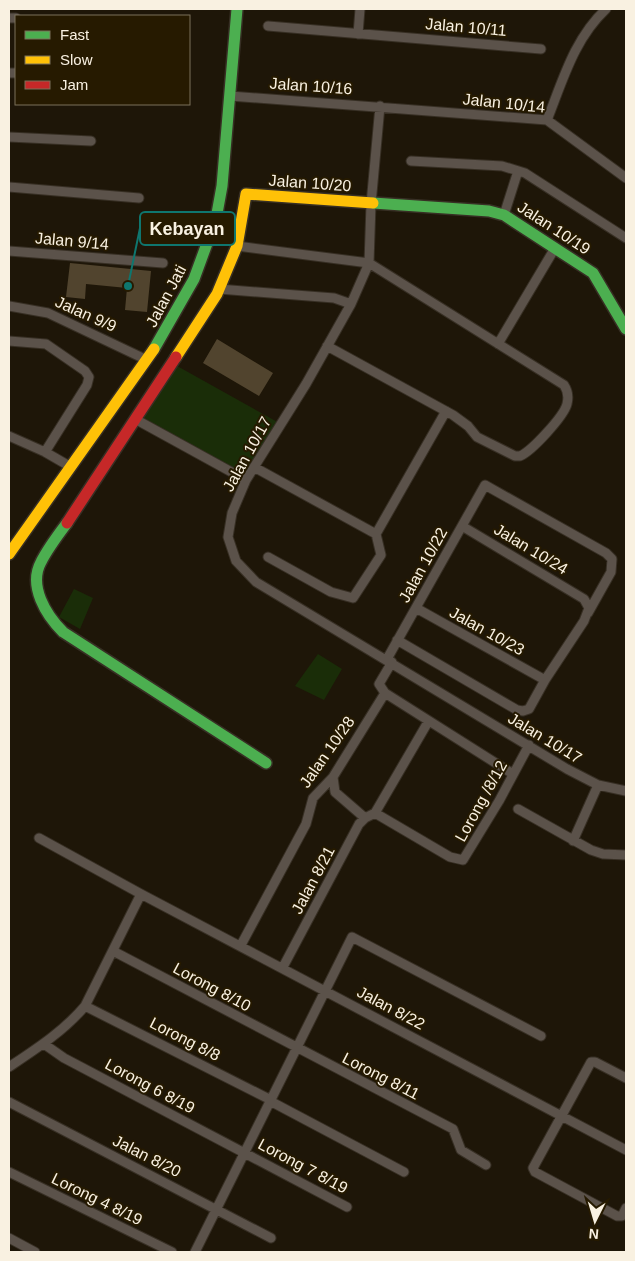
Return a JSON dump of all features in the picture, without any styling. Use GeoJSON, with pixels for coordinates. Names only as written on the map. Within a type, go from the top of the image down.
{"type":"FeatureCollection","features":[{"type":"Feature","properties":{"kind":"street","name":"Jalan Jati"},"geometry":{"type":"LineString","coordinates":[[9,554],[177,316],[210,244],[218,212],[237,9]]}},
{"type":"Feature","properties":{"kind":"street"},"geometry":{"type":"LineString","coordinates":[[358,34],[360,9]]}},
{"type":"Feature","properties":{"kind":"street"},"geometry":{"type":"LineString","coordinates":[[547,120],[575,49],[588,28],[606,9]]}},
{"type":"Feature","properties":{"kind":"street","name":"Jalan 10/11"},"geometry":{"type":"LineString","coordinates":[[268,26],[542,49]]}},
{"type":"Feature","properties":{"kind":"street","name":"Jalan 10/16"},"geometry":{"type":"LineString","coordinates":[[230,96],[390,107]]}},
{"type":"Feature","properties":{"kind":"street","name":"Jalan 10/17"},"geometry":{"type":"LineString","coordinates":[[380,106],[371,204],[369,263],[351,304],[246,480],[232,513],[228,537],[236,561],[256,582],[529,745],[598,785],[626,791]]}},
{"type":"Feature","properties":{"kind":"street","name":"Jalan 10/14"},"geometry":{"type":"LineString","coordinates":[[390,107],[547,120],[626,178]]}},
{"type":"Feature","properties":{"kind":"street"},"geometry":{"type":"LineString","coordinates":[[9,136],[91,141]]}},
{"type":"Feature","properties":{"kind":"street"},"geometry":{"type":"LineString","coordinates":[[411,161],[502,166],[518,171],[626,238]]}},
{"type":"Feature","properties":{"kind":"street"},"geometry":{"type":"LineString","coordinates":[[504,215],[518,171]]}},
{"type":"Feature","properties":{"kind":"street"},"geometry":{"type":"LineString","coordinates":[[9,187],[139,198]]}},
{"type":"Feature","properties":{"kind":"street","name":"Jalan 10/20"},"geometry":{"type":"LineString","coordinates":[[237,246],[246,194],[371,204]]}},
{"type":"Feature","properties":{"kind":"street","name":"Jalan 10/19"},"geometry":{"type":"LineString","coordinates":[[371,204],[489,211],[504,215],[593,273],[626,329]]}},
{"type":"Feature","properties":{"kind":"street"},"geometry":{"type":"LineString","coordinates":[[266,763],[63,632],[48,616],[37,588],[36,580],[40,564],[219,289],[237,246],[369,263],[564,385],[568,394],[565,410],[549,429],[520,456],[508,453],[477,437],[464,422],[446,411],[327,346]]}},
{"type":"Feature","properties":{"kind":"street"},"geometry":{"type":"LineString","coordinates":[[498,344],[555,248]]}},
{"type":"Feature","properties":{"kind":"street","name":"Jalan 9/14"},"geometry":{"type":"LineString","coordinates":[[9,251],[162,263]]}},
{"type":"Feature","properties":{"kind":"street"},"geometry":{"type":"LineString","coordinates":[[219,289],[334,298],[351,304]]}},
{"type":"Feature","properties":{"kind":"street","name":"Jalan 9/9"},"geometry":{"type":"LineString","coordinates":[[9,306],[48,313],[147,360]]}},
{"type":"Feature","properties":{"kind":"street"},"geometry":{"type":"LineString","coordinates":[[9,341],[48,345],[88,374],[89,381],[45,452]]}},
{"type":"Feature","properties":{"kind":"street"},"geometry":{"type":"LineString","coordinates":[[268,557],[331,592],[353,598],[380,555],[376,534],[446,411]]}},
{"type":"Feature","properties":{"kind":"street"},"geometry":{"type":"LineString","coordinates":[[135,419],[246,480]]}},
{"type":"Feature","properties":{"kind":"street"},"geometry":{"type":"LineString","coordinates":[[9,436],[45,452],[71,467]]}},
{"type":"Feature","properties":{"kind":"street"},"geometry":{"type":"LineString","coordinates":[[254,467],[376,534]]}},
{"type":"Feature","properties":{"kind":"street","name":"Jalan 10/22"},"geometry":{"type":"LineString","coordinates":[[389,661],[398,640],[485,485],[606,553],[612,559],[611,572],[588,613]]}},
{"type":"Feature","properties":{"kind":"street","name":"Jalan 10/24"},"geometry":{"type":"LineString","coordinates":[[462,526],[584,599],[589,608],[588,613]]}},
{"type":"Feature","properties":{"kind":"street","name":"Jalan 10/23"},"geometry":{"type":"LineString","coordinates":[[416,608],[544,680]]}},
{"type":"Feature","properties":{"kind":"street"},"geometry":{"type":"LineString","coordinates":[[398,640],[516,710],[523,711],[529,709],[544,680],[588,613]]}},
{"type":"Feature","properties":{"kind":"street"},"geometry":{"type":"LineString","coordinates":[[389,661],[378,684],[385,693],[428,722],[513,774]]}},
{"type":"Feature","properties":{"kind":"street","name":"Jalan 10/28"},"geometry":{"type":"LineString","coordinates":[[241,945],[306,824],[313,798],[334,777],[385,693]]}},
{"type":"Feature","properties":{"kind":"street"},"geometry":{"type":"LineString","coordinates":[[334,777],[335,792],[364,818],[375,813],[428,722]]}},
{"type":"Feature","properties":{"kind":"street","name":"Lorong /8/12"},"geometry":{"type":"LineString","coordinates":[[375,813],[460,861],[466,857],[529,745]]}},
{"type":"Feature","properties":{"kind":"street"},"geometry":{"type":"LineString","coordinates":[[573,841],[598,785]]}},
{"type":"Feature","properties":{"kind":"street"},"geometry":{"type":"LineString","coordinates":[[518,810],[573,841],[603,854],[626,855]]}},
{"type":"Feature","properties":{"kind":"street","name":"Jalan 8/21"},"geometry":{"type":"LineString","coordinates":[[283,967],[364,818]]}},
{"type":"Feature","properties":{"kind":"street","name":"Jalan 8/22"},"geometry":{"type":"LineString","coordinates":[[39,838],[141,894],[283,967],[626,1150]]}},
{"type":"Feature","properties":{"kind":"street"},"geometry":{"type":"LineString","coordinates":[[9,1067],[44,1044],[74,1019],[85,1006],[141,894]]}},
{"type":"Feature","properties":{"kind":"street"},"geometry":{"type":"LineString","coordinates":[[195,1252],[352,937],[541,1036]]}},
{"type":"Feature","properties":{"kind":"street","name":"Lorong 8/10"},"geometry":{"type":"LineString","coordinates":[[113,951],[296,1049]]}},
{"type":"Feature","properties":{"kind":"street","name":"Lorong 8/8"},"geometry":{"type":"LineString","coordinates":[[85,1006],[270,1101]]}},
{"type":"Feature","properties":{"kind":"street","name":"Lorong 6 8/19"},"geometry":{"type":"LineString","coordinates":[[44,1044],[64,1058],[245,1152]]}},
{"type":"Feature","properties":{"kind":"street","name":"Lorong 8/11"},"geometry":{"type":"LineString","coordinates":[[296,1049],[452,1129],[461,1150],[486,1165]]}},
{"type":"Feature","properties":{"kind":"street"},"geometry":{"type":"LineString","coordinates":[[626,1078],[595,1062],[591,1062],[535,1163],[534,1170],[617,1216],[622,1216],[626,1208]]}},
{"type":"Feature","properties":{"kind":"street"},"geometry":{"type":"LineString","coordinates":[[270,1101],[404,1172]]}},
{"type":"Feature","properties":{"kind":"street","name":"Jalan 8/20"},"geometry":{"type":"LineString","coordinates":[[9,1102],[271,1238]]}},
{"type":"Feature","properties":{"kind":"street","name":"Lorong 7 8/19"},"geometry":{"type":"LineString","coordinates":[[245,1152],[347,1207]]}},
{"type":"Feature","properties":{"kind":"street","name":"Lorong 4 8/19"},"geometry":{"type":"LineString","coordinates":[[9,1172],[172,1252]]}},
{"type":"Feature","properties":{"kind":"street"},"geometry":{"type":"LineString","coordinates":[[9,1238],[35,1252]]}},
{"type":"Feature","properties":{"kind":"green space"},"geometry":{"type":"Polygon","coordinates":[[[170,362],[281,424],[246,480],[135,419],[170,362]]]}},
{"type":"Feature","properties":{"kind":"green space"},"geometry":{"type":"Polygon","coordinates":[[[74,589],[93,598],[80,629],[59,617],[74,589]]]}},
{"type":"Feature","properties":{"kind":"green space"},"geometry":{"type":"Polygon","coordinates":[[[318,654],[342,669],[324,700],[295,686],[318,654]]]}},
{"type":"Feature","properties":{"kind":"building"},"geometry":{"type":"Polygon","coordinates":[[[70,263],[151,271],[147,312],[125,310],[127,288],[86,284],[85,299],[66,297],[70,263]]]}},
{"type":"Feature","properties":{"kind":"building"},"geometry":{"type":"Polygon","coordinates":[[[217,339],[273,373],[259,396],[203,363],[217,339]]]}},
{"type":"Feature","properties":{"kind":"traffic: fast"},"geometry":{"type":"LineString","coordinates":[[154,349],[194,279],[216,219],[222,186],[237,9]]}},
{"type":"Feature","properties":{"kind":"traffic: fast"},"geometry":{"type":"LineString","coordinates":[[373,203],[489,211],[504,215],[593,273],[626,329]]}},
{"type":"Feature","properties":{"kind":"traffic: fast"},"geometry":{"type":"LineString","coordinates":[[67,523],[41,562],[37,581],[38,590],[45,609],[57,625],[63,632],[266,763]]}},
{"type":"Feature","properties":{"kind":"traffic: slow"},"geometry":{"type":"LineString","coordinates":[[176,357],[217,294],[237,246],[246,194],[373,203]]}},
{"type":"Feature","properties":{"kind":"traffic: slow"},"geometry":{"type":"LineString","coordinates":[[9,554],[154,349]]}},
{"type":"Feature","properties":{"kind":"traffic: jam"},"geometry":{"type":"LineString","coordinates":[[67,523],[176,357]]}},
{"type":"Feature","properties":{"kind":"place","name":"Kebayan"},"geometry":{"type":"Point","coordinates":[128,286]}}]}
